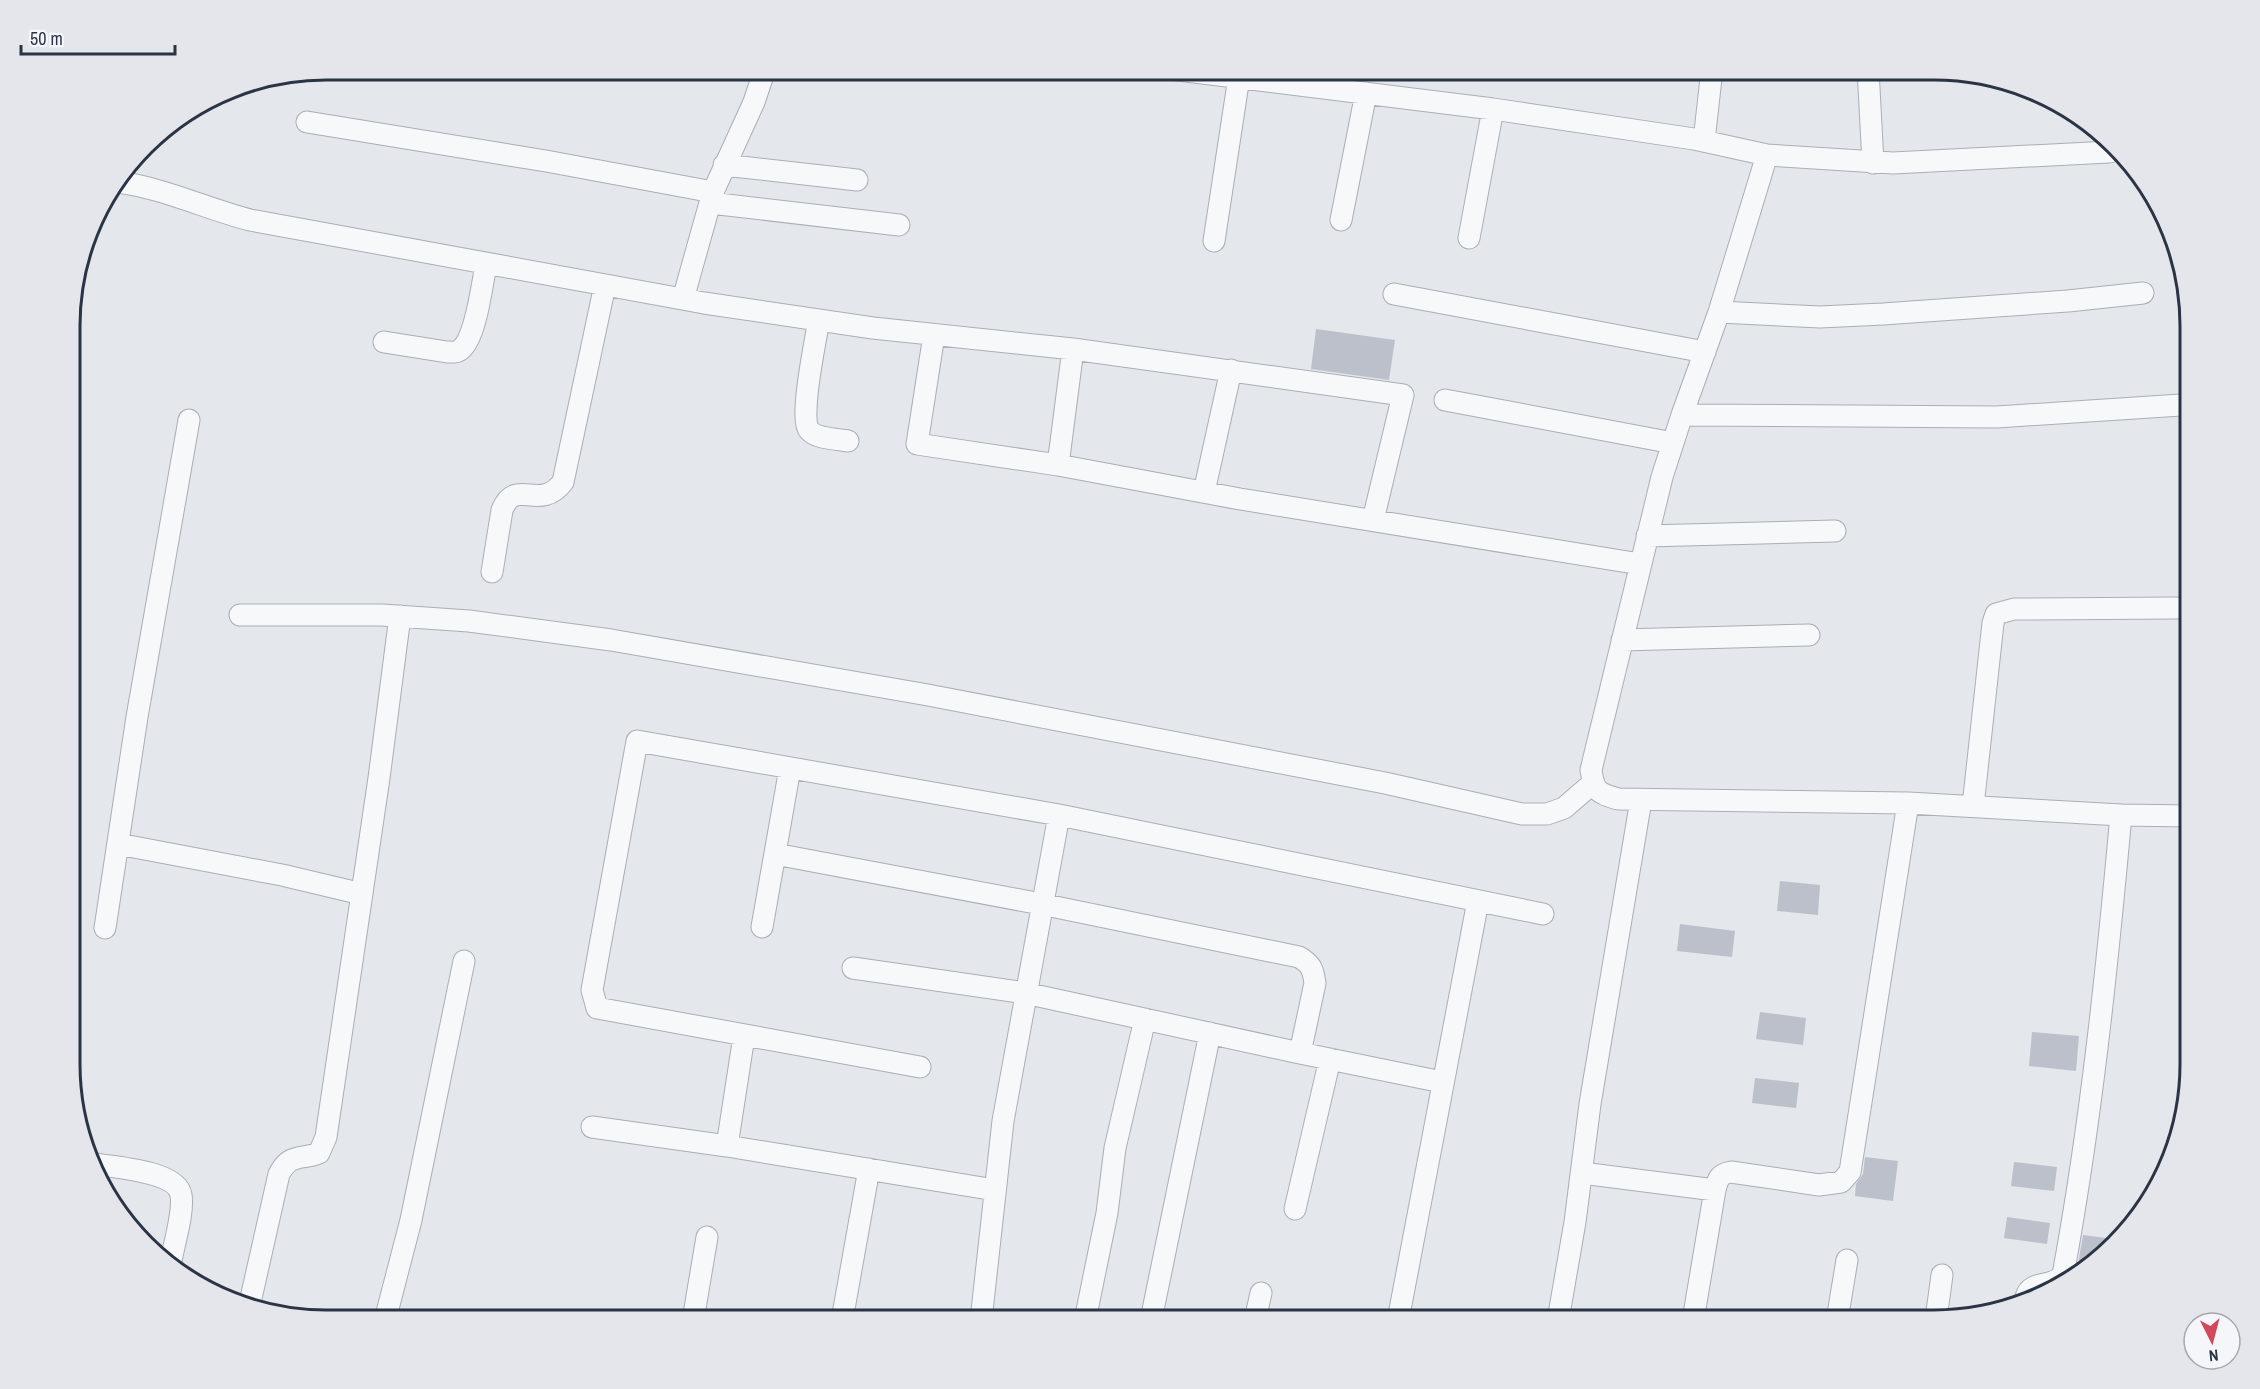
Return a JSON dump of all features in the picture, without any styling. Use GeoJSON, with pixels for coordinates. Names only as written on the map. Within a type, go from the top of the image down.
{"type":"FeatureCollection","features":[{"type":"Feature","properties":{"kind":"street"},"geometry":{"type":"LineString","coordinates":[[683,299],[712,198],[761,80]]}},
{"type":"Feature","properties":{"kind":"street"},"geometry":{"type":"LineString","coordinates":[[1214,241],[1239,80]]}},
{"type":"Feature","properties":{"kind":"street"},"geometry":{"type":"LineString","coordinates":[[1263,80],[1493,109],[1704,141],[1767,155],[1873,163],[2108,152]]}},
{"type":"Feature","properties":{"kind":"street"},"geometry":{"type":"LineString","coordinates":[[1704,141],[1711,80]]}},
{"type":"Feature","properties":{"kind":"street"},"geometry":{"type":"LineString","coordinates":[[1869,80],[1873,163]]}},
{"type":"Feature","properties":{"kind":"street"},"geometry":{"type":"LineString","coordinates":[[1341,220],[1366,93]]}},
{"type":"Feature","properties":{"kind":"street"},"geometry":{"type":"LineString","coordinates":[[1470,238],[1493,109]]}},
{"type":"Feature","properties":{"kind":"street"},"geometry":{"type":"LineString","coordinates":[[307,122],[569,165],[712,198],[899,225]]}},
{"type":"Feature","properties":{"kind":"street"},"geometry":{"type":"LineString","coordinates":[[1767,155],[1719,312],[1673,443],[1647,536],[1591,770],[1593,783],[1601,794],[1618,799],[1908,803],[2121,815],[2180,816]]}},
{"type":"Feature","properties":{"kind":"street"},"geometry":{"type":"LineString","coordinates":[[724,165],[857,180]]}},
{"type":"Feature","properties":{"kind":"street"},"geometry":{"type":"LineString","coordinates":[[125,183],[144,187],[250,220],[352,237],[486,265],[683,299],[819,320],[934,335],[1073,349],[1403,395],[1373,520]]}},
{"type":"Feature","properties":{"kind":"street"},"geometry":{"type":"LineString","coordinates":[[384,342],[447,352],[461,349],[471,332],[486,265]]}},
{"type":"Feature","properties":{"kind":"street"},"geometry":{"type":"LineString","coordinates":[[492,572],[502,510],[506,500],[510,495],[517,494],[543,496],[555,492],[563,482],[606,285]]}},
{"type":"Feature","properties":{"kind":"street"},"geometry":{"type":"LineString","coordinates":[[1719,312],[1820,317],[2068,301],[2143,293]]}},
{"type":"Feature","properties":{"kind":"street"},"geometry":{"type":"LineString","coordinates":[[1394,294],[1705,352]]}},
{"type":"Feature","properties":{"kind":"street"},"geometry":{"type":"LineString","coordinates":[[819,320],[806,403],[806,426],[809,432],[848,441]]}},
{"type":"Feature","properties":{"kind":"street"},"geometry":{"type":"LineString","coordinates":[[934,335],[917,444],[1058,465],[1204,492],[1640,564]]}},
{"type":"Feature","properties":{"kind":"street"},"geometry":{"type":"LineString","coordinates":[[1058,465],[1073,349]]}},
{"type":"Feature","properties":{"kind":"street"},"geometry":{"type":"LineString","coordinates":[[1204,492],[1231,370]]}},
{"type":"Feature","properties":{"kind":"street"},"geometry":{"type":"LineString","coordinates":[[1445,400],[1673,443]]}},
{"type":"Feature","properties":{"kind":"street"},"geometry":{"type":"LineString","coordinates":[[1682,415],[1997,417],[2180,405]]}},
{"type":"Feature","properties":{"kind":"street"},"geometry":{"type":"LineString","coordinates":[[105,928],[137,717],[189,420]]}},
{"type":"Feature","properties":{"kind":"street"},"geometry":{"type":"LineString","coordinates":[[1647,536],[1835,531]]}},
{"type":"Feature","properties":{"kind":"street"},"geometry":{"type":"LineString","coordinates":[[1973,806],[1996,614],[2014,609],[2177,608]]}},
{"type":"Feature","properties":{"kind":"street"},"geometry":{"type":"LineString","coordinates":[[240,615],[400,616],[469,621],[564,633],[928,695],[1385,783],[1522,814],[1548,814],[1564,808],[1593,783]]}},
{"type":"Feature","properties":{"kind":"street"},"geometry":{"type":"LineString","coordinates":[[251,1298],[279,1174],[290,1160],[319,1153],[324,1146],[362,894],[400,616]]}},
{"type":"Feature","properties":{"kind":"street"},"geometry":{"type":"LineString","coordinates":[[1622,640],[1809,635]]}},
{"type":"Feature","properties":{"kind":"street"},"geometry":{"type":"LineString","coordinates":[[920,1067],[597,1008],[592,990],[636,741],[1059,815],[1543,914]]}},
{"type":"Feature","properties":{"kind":"street"},"geometry":{"type":"LineString","coordinates":[[762,927],[790,768]]}},
{"type":"Feature","properties":{"kind":"street"},"geometry":{"type":"LineString","coordinates":[[1560,1310],[1582,1173],[1590,1104],[1641,800]]}},
{"type":"Feature","properties":{"kind":"street"},"geometry":{"type":"LineString","coordinates":[[1695,1310],[1719,1177],[1731,1172],[1819,1185],[1841,1182],[1850,1172],[1908,803]]}},
{"type":"Feature","properties":{"kind":"street"},"geometry":{"type":"LineString","coordinates":[[982,1310],[1003,1121],[1059,815]]}},
{"type":"Feature","properties":{"kind":"street"},"geometry":{"type":"LineString","coordinates":[[2062,1274],[2077,1198],[2113,904],[2121,815]]}},
{"type":"Feature","properties":{"kind":"street"},"geometry":{"type":"LineString","coordinates":[[118,844],[271,873],[362,894]]}},
{"type":"Feature","properties":{"kind":"street"},"geometry":{"type":"LineString","coordinates":[[775,854],[1041,904],[1299,957],[1310,963],[1314,971],[1315,982],[1300,1053]]}},
{"type":"Feature","properties":{"kind":"street"},"geometry":{"type":"LineString","coordinates":[[1400,1310],[1478,901]]}},
{"type":"Feature","properties":{"kind":"street"},"geometry":{"type":"LineString","coordinates":[[388,1310],[411,1220],[464,961]]}},
{"type":"Feature","properties":{"kind":"street"},"geometry":{"type":"LineString","coordinates":[[853,968],[1025,993],[1443,1082]]}},
{"type":"Feature","properties":{"kind":"street"},"geometry":{"type":"LineString","coordinates":[[1087,1310],[1107,1213],[1115,1148],[1145,1019]]}},
{"type":"Feature","properties":{"kind":"street"},"geometry":{"type":"LineString","coordinates":[[1153,1310],[1210,1034]]}},
{"type":"Feature","properties":{"kind":"street"},"geometry":{"type":"LineString","coordinates":[[727,1146],[744,1036]]}},
{"type":"Feature","properties":{"kind":"street"},"geometry":{"type":"LineString","coordinates":[[1295,1209],[1330,1059]]}},
{"type":"Feature","properties":{"kind":"street"},"geometry":{"type":"LineString","coordinates":[[592,1127],[727,1146],[995,1190]]}},
{"type":"Feature","properties":{"kind":"street"},"geometry":{"type":"LineString","coordinates":[[101,1165],[170,1179],[177,1185],[181,1196],[180,1210],[172,1256]]}},
{"type":"Feature","properties":{"kind":"street"},"geometry":{"type":"LineString","coordinates":[[844,1310],[869,1169]]}},
{"type":"Feature","properties":{"kind":"street"},"geometry":{"type":"LineString","coordinates":[[1582,1173],[1715,1190]]}},
{"type":"Feature","properties":{"kind":"street"},"geometry":{"type":"LineString","coordinates":[[695,1310],[707,1237]]}},
{"type":"Feature","properties":{"kind":"street"},"geometry":{"type":"LineString","coordinates":[[1838,1310],[1846,1260]]}},
{"type":"Feature","properties":{"kind":"street"},"geometry":{"type":"LineString","coordinates":[[1937,1310],[1942,1275]]}},
{"type":"Feature","properties":{"kind":"street"},"geometry":{"type":"LineString","coordinates":[[2028,1291],[2034,1286],[2043,1284]]}},
{"type":"Feature","properties":{"kind":"street"},"geometry":{"type":"LineString","coordinates":[[1257,1310],[1261,1293]]}},
{"type":"Feature","properties":{"kind":"building"},"geometry":{"type":"Polygon","coordinates":[[[1316,329],[1395,340],[1389,380],[1311,369],[1316,329]]]}},
{"type":"Feature","properties":{"kind":"building"},"geometry":{"type":"Polygon","coordinates":[[[1780,881],[1820,885],[1818,915],[1777,911],[1780,881]]]}},
{"type":"Feature","properties":{"kind":"building"},"geometry":{"type":"Polygon","coordinates":[[[1680,924],[1735,931],[1732,957],[1677,951],[1680,924]]]}},
{"type":"Feature","properties":{"kind":"building"},"geometry":{"type":"Polygon","coordinates":[[[1760,1012],[1806,1018],[1803,1045],[1756,1039],[1760,1012]]]}},
{"type":"Feature","properties":{"kind":"building"},"geometry":{"type":"Polygon","coordinates":[[[2032,1032],[2079,1036],[2076,1071],[2029,1066],[2032,1032]]]}},
{"type":"Feature","properties":{"kind":"building"},"geometry":{"type":"Polygon","coordinates":[[[1755,1078],[1799,1083],[1796,1108],[1752,1103],[1755,1078]]]}},
{"type":"Feature","properties":{"kind":"building"},"geometry":{"type":"Polygon","coordinates":[[[1865,1157],[1898,1161],[1893,1201],[1855,1196],[1856,1184],[1863,1174],[1865,1157]]]}},
{"type":"Feature","properties":{"kind":"building"},"geometry":{"type":"Polygon","coordinates":[[[2014,1162],[2057,1167],[2054,1191],[2011,1186],[2014,1162]]]}},
{"type":"Feature","properties":{"kind":"building"},"geometry":{"type":"Polygon","coordinates":[[[2007,1217],[2050,1223],[2047,1244],[2004,1238],[2007,1217]]]}},
{"type":"Feature","properties":{"kind":"building"},"geometry":{"type":"Polygon","coordinates":[[[2083,1235],[2106,1238],[2097,1248],[2078,1263],[2083,1235]]]}}]}
